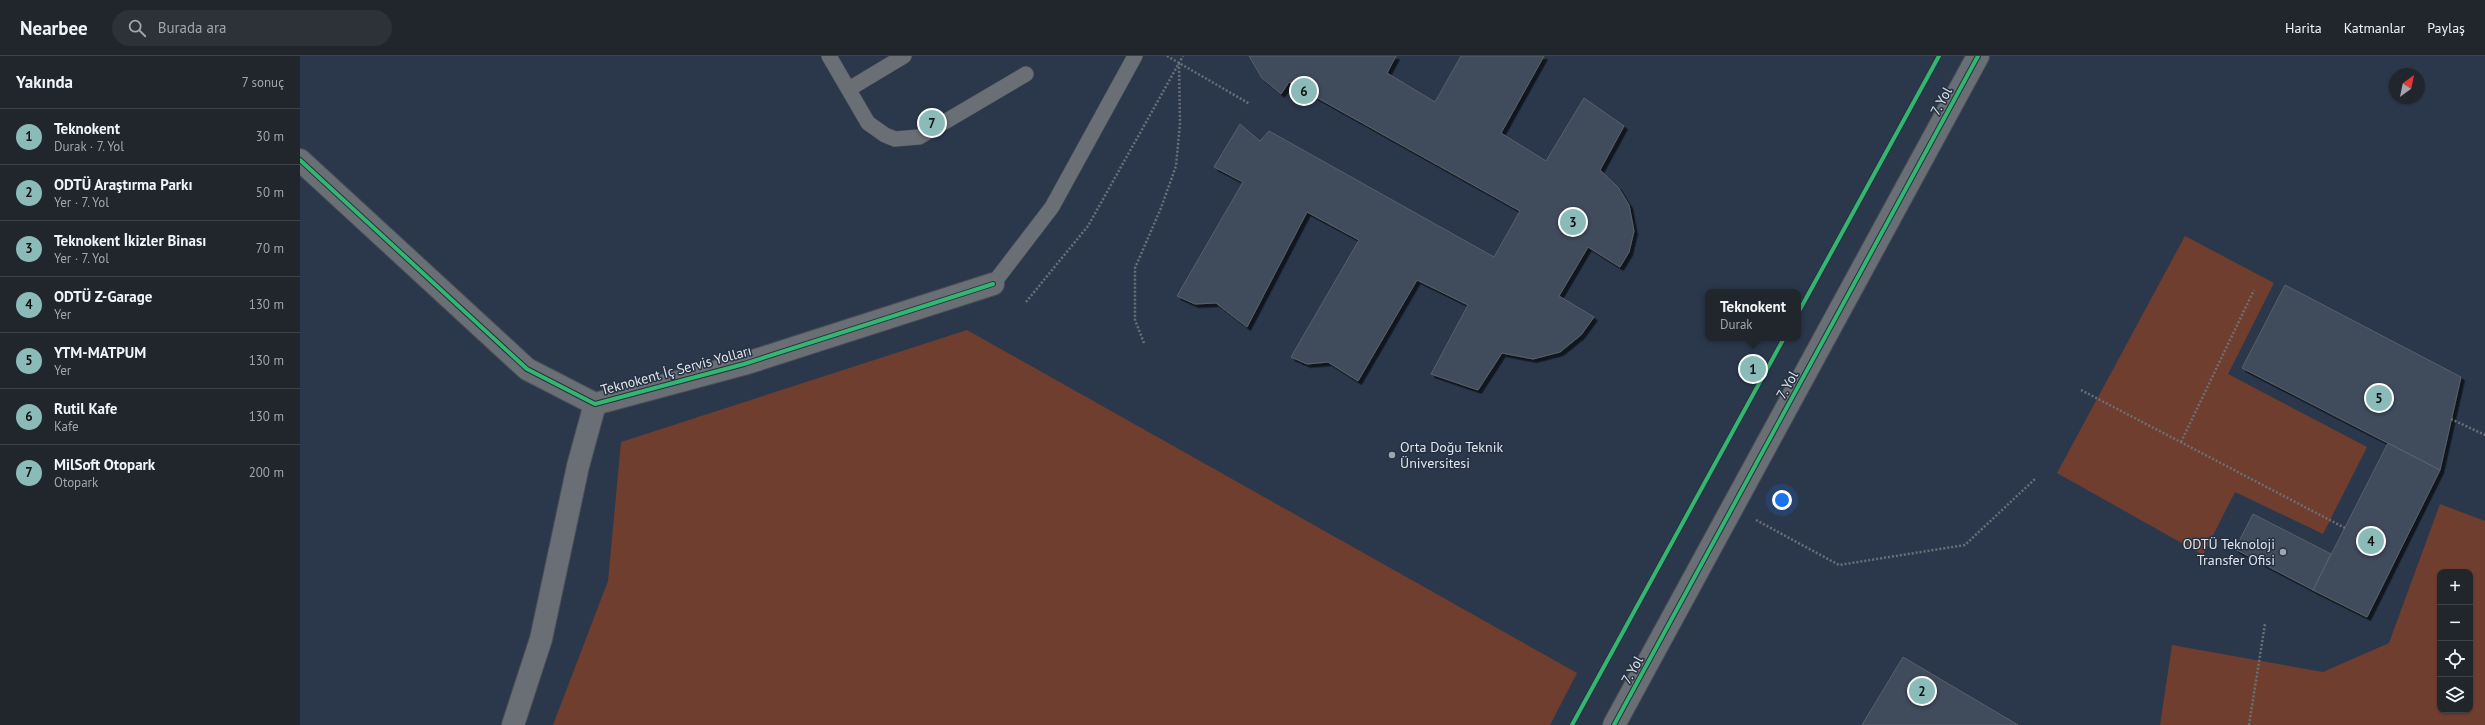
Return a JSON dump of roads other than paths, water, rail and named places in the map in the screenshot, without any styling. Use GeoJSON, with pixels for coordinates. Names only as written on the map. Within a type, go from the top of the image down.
{"type":"FeatureCollection","features":[{"type":"Feature","properties":{"kind":"street","name":"7. Yol"},"geometry":{"type":"LineString","coordinates":[[1614,725],[1978,56]]}},
{"type":"Feature","properties":{"kind":"street","name":"Teknokent İç Servis Yolları"},"geometry":{"type":"LineString","coordinates":[[300,160],[527,369],[595,404],[744,364],[993,284]]}},
{"type":"Feature","properties":{"kind":"street","name":"Teknokent İç Servis Yolları"},"geometry":{"type":"LineString","coordinates":[[513,725],[541,639],[578,466],[595,404]]}},
{"type":"Feature","properties":{"kind":"lane"},"geometry":{"type":"LineString","coordinates":[[829,56],[868,123],[876,130],[895,138],[908,139],[919,137],[1026,74]]}},
{"type":"Feature","properties":{"kind":"lane"},"geometry":{"type":"LineString","coordinates":[[849,89],[904,56]]}},
{"type":"Feature","properties":{"kind":"lane"},"geometry":{"type":"LineString","coordinates":[[993,284],[1052,207],[1135,56]]}},
{"type":"Feature","properties":{"kind":"place","name":"Rutil Kafe"},"geometry":{"type":"Point","coordinates":[1304,91]}},
{"type":"Feature","properties":{"kind":"place","name":"MilSoft Otopark"},"geometry":{"type":"Point","coordinates":[932,123]}},
{"type":"Feature","properties":{"kind":"place","name":"Teknokent İkizler Binası"},"geometry":{"type":"Point","coordinates":[1573,222]}},
{"type":"Feature","properties":{"kind":"place","name":"Teknokent"},"geometry":{"type":"Point","coordinates":[1753,369]}},
{"type":"Feature","properties":{"kind":"place","name":"YTM-MATPUM"},"geometry":{"type":"Point","coordinates":[2379,398]}},
{"type":"Feature","properties":{"kind":"place","name":"Orta Doğu Teknik Üniversitesi"},"geometry":{"type":"Point","coordinates":[1392,455]}},
{"type":"Feature","properties":{"kind":"place","name":"ODTÜ Z-Garage"},"geometry":{"type":"Point","coordinates":[2371,541]}},
{"type":"Feature","properties":{"kind":"place","name":"ODTÜ Teknoloji Transfer Ofisi"},"geometry":{"type":"Point","coordinates":[2283,552]}},
{"type":"Feature","properties":{"kind":"place","name":"ODTÜ Araştırma Parkı"},"geometry":{"type":"Point","coordinates":[1922,691]}}]}
